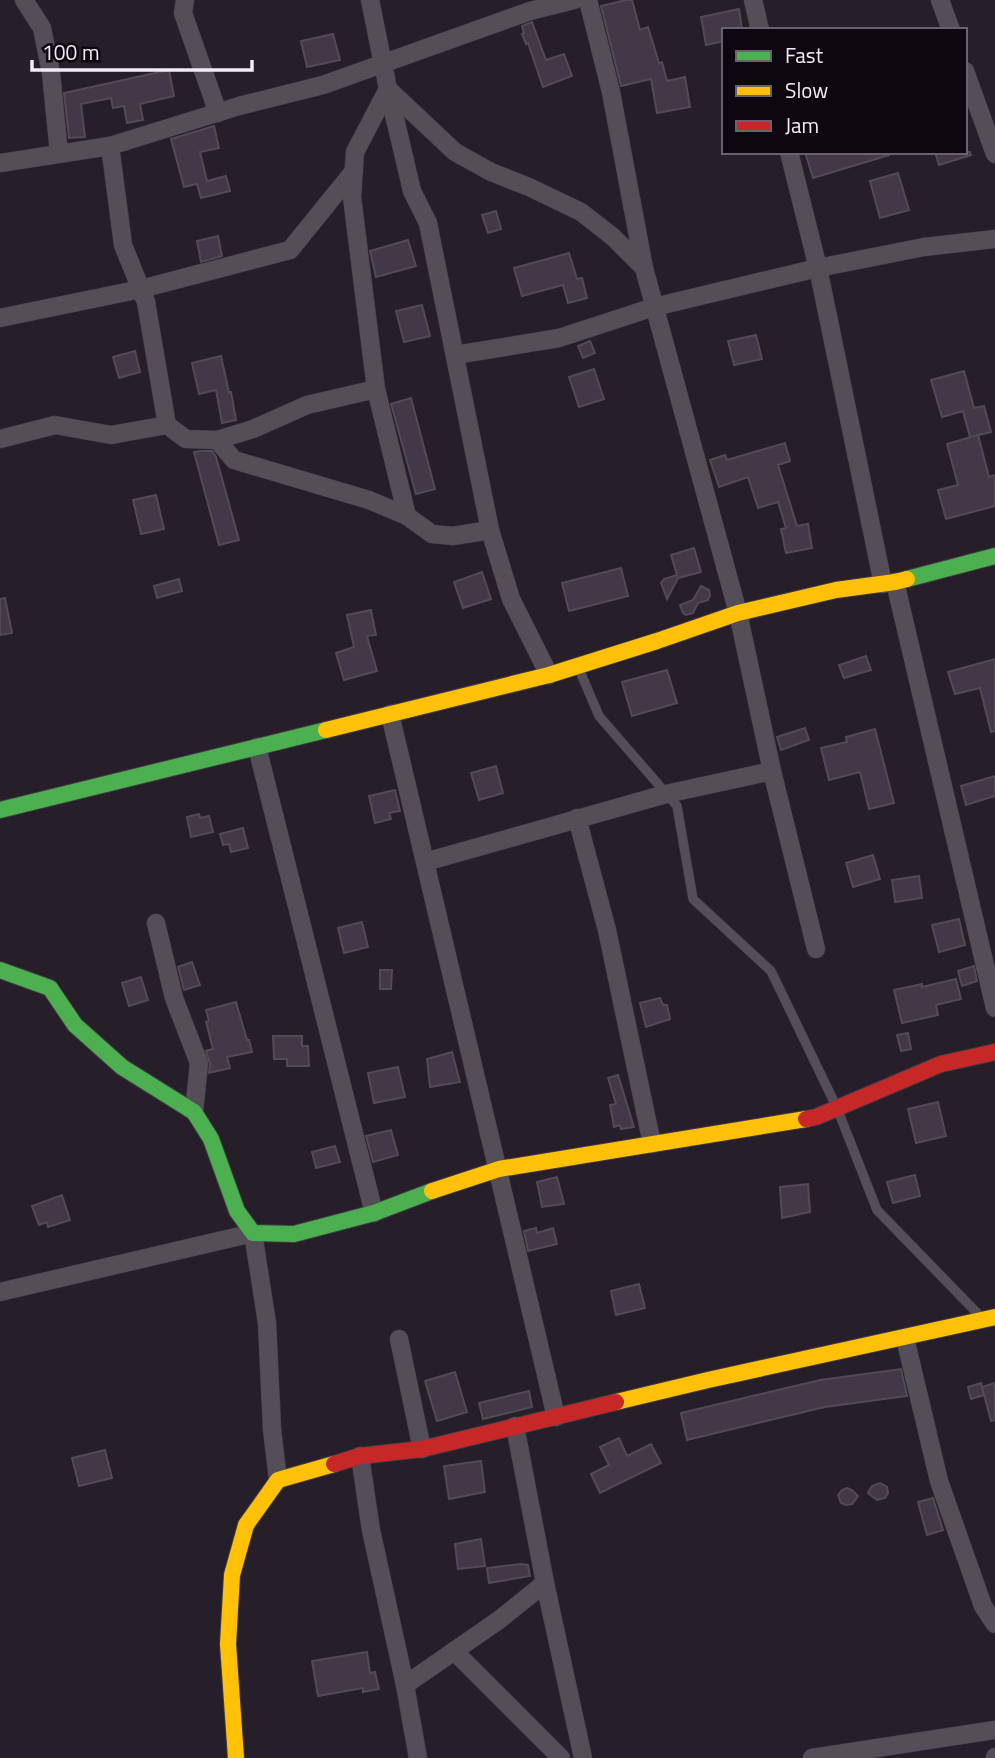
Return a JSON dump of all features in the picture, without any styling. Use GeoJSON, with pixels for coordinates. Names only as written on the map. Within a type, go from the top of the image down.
{"type":"FeatureCollection","features":[{"type":"Feature","properties":{"kind":"street"},"geometry":{"type":"LineString","coordinates":[[24,0],[42,28],[51,72],[59,153]]}},
{"type":"Feature","properties":{"kind":"street"},"geometry":{"type":"LineString","coordinates":[[185,0],[183,13],[218,113]]}},
{"type":"Feature","properties":{"kind":"street"},"geometry":{"type":"LineString","coordinates":[[370,0],[412,191],[428,223],[490,530],[511,598],[549,674]]}},
{"type":"Feature","properties":{"kind":"street"},"geometry":{"type":"LineString","coordinates":[[0,163],[110,146],[323,85],[530,11],[574,0]]}},
{"type":"Feature","properties":{"kind":"street"},"geometry":{"type":"LineString","coordinates":[[588,0],[611,92],[644,268],[738,613],[772,771],[816,949]]}},
{"type":"Feature","properties":{"kind":"street"},"geometry":{"type":"LineString","coordinates":[[752,0],[759,28]]}},
{"type":"Feature","properties":{"kind":"street"},"geometry":{"type":"LineString","coordinates":[[940,0],[950,28]]}},
{"type":"Feature","properties":{"kind":"street"},"geometry":{"type":"LineString","coordinates":[[967,77],[995,154]]}},
{"type":"Feature","properties":{"kind":"street"},"geometry":{"type":"LineString","coordinates":[[388,89],[455,152],[491,172],[580,212],[613,237],[644,268]]}},
{"type":"Feature","properties":{"kind":"street"},"geometry":{"type":"LineString","coordinates":[[388,89],[355,152],[352,197],[376,389],[407,516]]}},
{"type":"Feature","properties":{"kind":"street"},"geometry":{"type":"LineString","coordinates":[[110,146],[123,245],[146,302],[167,425],[186,439],[217,440],[253,429],[307,405],[376,389]]}},
{"type":"Feature","properties":{"kind":"street"},"geometry":{"type":"LineString","coordinates":[[790,154],[889,583],[995,1008]]}},
{"type":"Feature","properties":{"kind":"street"},"geometry":{"type":"LineString","coordinates":[[0,318],[141,289],[290,250],[354,171]]}},
{"type":"Feature","properties":{"kind":"street"},"geometry":{"type":"LineString","coordinates":[[455,355],[559,338],[654,307],[818,268],[924,247],[995,239]]}},
{"type":"Feature","properties":{"kind":"street"},"geometry":{"type":"LineString","coordinates":[[0,439],[55,425],[111,435],[167,425]]}},
{"type":"Feature","properties":{"kind":"street"},"geometry":{"type":"LineString","coordinates":[[217,440],[234,460],[369,500],[407,516],[432,534],[453,536],[490,530]]}},
{"type":"Feature","properties":{"kind":"street"},"geometry":{"type":"LineString","coordinates":[[0,810],[549,674],[738,613],[836,590],[889,583],[995,556]]}},
{"type":"Feature","properties":{"kind":"street"},"geometry":{"type":"LineString","coordinates":[[390,714],[556,1417]]}},
{"type":"Feature","properties":{"kind":"street"},"geometry":{"type":"LineString","coordinates":[[257,747],[374,1213]]}},
{"type":"Feature","properties":{"kind":"street"},"geometry":{"type":"LineString","coordinates":[[425,862],[666,794],[772,771]]}},
{"type":"Feature","properties":{"kind":"street"},"geometry":{"type":"LineString","coordinates":[[577,818],[607,930],[652,1144]]}},
{"type":"Feature","properties":{"kind":"street"},"geometry":{"type":"LineString","coordinates":[[156,923],[174,998],[200,1063],[194,1112]]}},
{"type":"Feature","properties":{"kind":"street"},"geometry":{"type":"LineString","coordinates":[[0,970],[50,988],[75,1025],[122,1067],[194,1112],[211,1139],[237,1211],[253,1233],[267,1322],[272,1429],[278,1480]]}},
{"type":"Feature","properties":{"kind":"street"},"geometry":{"type":"LineString","coordinates":[[0,1292],[253,1233],[295,1234],[374,1213],[499,1169],[816,1117],[941,1064],[995,1052]]}},
{"type":"Feature","properties":{"kind":"street"},"geometry":{"type":"LineString","coordinates":[[236,1758],[228,1644],[232,1575],[247,1525],[278,1480],[360,1456],[422,1449],[708,1380],[989,1318]]}},
{"type":"Feature","properties":{"kind":"street"},"geometry":{"type":"LineString","coordinates":[[905,1338],[939,1481],[983,1606],[995,1624]]}},
{"type":"Feature","properties":{"kind":"street"},"geometry":{"type":"LineString","coordinates":[[399,1339],[422,1449]]}},
{"type":"Feature","properties":{"kind":"street"},"geometry":{"type":"LineString","coordinates":[[515,1426],[545,1583],[583,1758]]}},
{"type":"Feature","properties":{"kind":"street"},"geometry":{"type":"LineString","coordinates":[[360,1456],[371,1530],[418,1758]]}},
{"type":"Feature","properties":{"kind":"street"},"geometry":{"type":"LineString","coordinates":[[405,1685],[499,1620],[545,1583]]}},
{"type":"Feature","properties":{"kind":"street"},"geometry":{"type":"LineString","coordinates":[[454,1651],[561,1758]]}},
{"type":"Feature","properties":{"kind":"street"},"geometry":{"type":"LineString","coordinates":[[812,1758],[995,1730]]}},
{"type":"Feature","properties":{"kind":"lane"},"geometry":{"type":"LineString","coordinates":[[577,666],[599,716],[677,806],[693,899],[771,971],[837,1108],[877,1210],[989,1318]]}},
{"type":"Feature","properties":{"kind":"building"},"geometry":{"type":"Polygon","coordinates":[[[632,0],[640,30],[648,27],[667,81],[685,77],[690,107],[657,113],[651,79],[621,86],[601,6],[632,0]]]}},
{"type":"Feature","properties":{"kind":"building"},"geometry":{"type":"Polygon","coordinates":[[[739,9],[742,28],[722,28],[722,41],[706,45],[701,17],[739,9]]]}},
{"type":"Feature","properties":{"kind":"building"},"geometry":{"type":"Polygon","coordinates":[[[532,22],[546,60],[564,54],[572,76],[543,87],[528,43],[526,44],[522,34],[522,26],[532,22]]]}},
{"type":"Feature","properties":{"kind":"building"},"geometry":{"type":"Polygon","coordinates":[[[333,34],[340,60],[307,67],[301,41],[333,34]]]}},
{"type":"Feature","properties":{"kind":"building"},"geometry":{"type":"Polygon","coordinates":[[[169,70],[174,96],[140,104],[143,120],[127,123],[124,106],[113,108],[111,98],[81,104],[85,137],[69,138],[64,93],[169,70]]]}},
{"type":"Feature","properties":{"kind":"building"},"geometry":{"type":"Polygon","coordinates":[[[214,126],[219,148],[200,152],[207,181],[226,176],[230,191],[201,198],[197,184],[184,187],[171,139],[214,126]]]}},
{"type":"Feature","properties":{"kind":"building"},"geometry":{"type":"Polygon","coordinates":[[[970,152],[971,155],[939,165],[936,154],[970,152]]]}},
{"type":"Feature","properties":{"kind":"building"},"geometry":{"type":"Polygon","coordinates":[[[806,154],[889,155],[813,178],[806,154]]]}},
{"type":"Feature","properties":{"kind":"building"},"geometry":{"type":"Polygon","coordinates":[[[898,173],[909,210],[880,218],[870,181],[898,173]]]}},
{"type":"Feature","properties":{"kind":"building"},"geometry":{"type":"Polygon","coordinates":[[[496,211],[501,229],[488,233],[482,215],[496,211]]]}},
{"type":"Feature","properties":{"kind":"building"},"geometry":{"type":"Polygon","coordinates":[[[218,236],[222,256],[201,262],[197,241],[218,236]]]}},
{"type":"Feature","properties":{"kind":"building"},"geometry":{"type":"Polygon","coordinates":[[[408,240],[416,266],[376,277],[370,251],[408,240]]]}},
{"type":"Feature","properties":{"kind":"building"},"geometry":{"type":"Polygon","coordinates":[[[569,253],[577,279],[582,278],[587,298],[568,303],[563,285],[522,296],[514,268],[569,253]]]}},
{"type":"Feature","properties":{"kind":"building"},"geometry":{"type":"Polygon","coordinates":[[[422,305],[430,336],[404,342],[396,311],[422,305]]]}},
{"type":"Feature","properties":{"kind":"building"},"geometry":{"type":"Polygon","coordinates":[[[756,335],[762,359],[734,365],[728,341],[756,335]]]}},
{"type":"Feature","properties":{"kind":"building"},"geometry":{"type":"Polygon","coordinates":[[[590,341],[595,353],[583,358],[578,346],[590,341]]]}},
{"type":"Feature","properties":{"kind":"building"},"geometry":{"type":"Polygon","coordinates":[[[135,351],[140,372],[119,378],[113,357],[135,351]]]}},
{"type":"Feature","properties":{"kind":"building"},"geometry":{"type":"Polygon","coordinates":[[[221,356],[236,420],[222,423],[216,390],[199,394],[192,363],[221,356]]]}},
{"type":"Feature","properties":{"kind":"building"},"geometry":{"type":"Polygon","coordinates":[[[594,369],[604,399],[579,407],[569,377],[594,369]]]}},
{"type":"Feature","properties":{"kind":"building"},"geometry":{"type":"Polygon","coordinates":[[[964,371],[974,408],[984,406],[991,432],[970,437],[963,411],[942,417],[931,380],[964,371]]]}},
{"type":"Feature","properties":{"kind":"building"},"geometry":{"type":"Polygon","coordinates":[[[411,398],[435,489],[416,494],[391,404],[411,398]]]}},
{"type":"Feature","properties":{"kind":"building"},"geometry":{"type":"Polygon","coordinates":[[[978,435],[989,477],[995,475],[995,506],[946,519],[938,490],[958,485],[947,444],[978,435]]]}},
{"type":"Feature","properties":{"kind":"building"},"geometry":{"type":"Polygon","coordinates":[[[785,443],[790,461],[778,465],[797,526],[808,524],[812,548],[786,553],[781,529],[786,528],[778,502],[758,508],[748,477],[719,487],[710,460],[725,455],[727,460],[785,443]]]}},
{"type":"Feature","properties":{"kind":"building"},"geometry":{"type":"Polygon","coordinates":[[[212,451],[216,457],[239,540],[219,545],[194,452],[212,451]]]}},
{"type":"Feature","properties":{"kind":"building"},"geometry":{"type":"Polygon","coordinates":[[[156,495],[164,529],[141,534],[133,500],[156,495]]]}},
{"type":"Feature","properties":{"kind":"building"},"geometry":{"type":"Polygon","coordinates":[[[694,548],[701,572],[678,578],[667,599],[661,583],[664,579],[677,575],[671,555],[694,548]]]}},
{"type":"Feature","properties":{"kind":"building"},"geometry":{"type":"Polygon","coordinates":[[[621,568],[628,596],[569,611],[562,583],[621,568]]]}},
{"type":"Feature","properties":{"kind":"building"},"geometry":{"type":"Polygon","coordinates":[[[482,572],[491,599],[463,608],[454,582],[482,572]]]}},
{"type":"Feature","properties":{"kind":"building"},"geometry":{"type":"Polygon","coordinates":[[[179,579],[182,591],[157,598],[154,586],[179,579]]]}},
{"type":"Feature","properties":{"kind":"building"},"geometry":{"type":"Polygon","coordinates":[[[701,586],[709,590],[708,600],[698,603],[693,613],[686,615],[680,605],[693,600],[701,586]]]}},
{"type":"Feature","properties":{"kind":"building"},"geometry":{"type":"Polygon","coordinates":[[[5,598],[12,633],[0,635],[0,599],[5,598]]]}},
{"type":"Feature","properties":{"kind":"building"},"geometry":{"type":"Polygon","coordinates":[[[371,610],[376,635],[367,636],[377,671],[344,680],[336,653],[354,647],[347,615],[371,610]]]}},
{"type":"Feature","properties":{"kind":"building"},"geometry":{"type":"Polygon","coordinates":[[[866,656],[871,670],[844,678],[839,665],[866,656]]]}},
{"type":"Feature","properties":{"kind":"building"},"geometry":{"type":"Polygon","coordinates":[[[995,659],[995,731],[991,732],[980,688],[955,694],[948,672],[995,659]]]}},
{"type":"Feature","properties":{"kind":"building"},"geometry":{"type":"Polygon","coordinates":[[[667,670],[677,703],[632,716],[622,682],[667,670]]]}},
{"type":"Feature","properties":{"kind":"building"},"geometry":{"type":"Polygon","coordinates":[[[805,728],[809,740],[781,750],[777,737],[805,728]]]}},
{"type":"Feature","properties":{"kind":"building"},"geometry":{"type":"Polygon","coordinates":[[[875,729],[894,803],[869,809],[860,772],[829,780],[821,748],[847,742],[846,737],[875,729]]]}},
{"type":"Feature","properties":{"kind":"building"},"geometry":{"type":"Polygon","coordinates":[[[496,766],[503,793],[479,800],[471,773],[496,766]]]}},
{"type":"Feature","properties":{"kind":"building"},"geometry":{"type":"Polygon","coordinates":[[[995,776],[995,796],[966,805],[961,786],[995,776]]]}},
{"type":"Feature","properties":{"kind":"building"},"geometry":{"type":"Polygon","coordinates":[[[395,790],[400,811],[389,813],[391,819],[375,823],[369,796],[395,790]]]}},
{"type":"Feature","properties":{"kind":"building"},"geometry":{"type":"Polygon","coordinates":[[[199,814],[200,818],[209,816],[213,832],[191,837],[187,817],[199,814]]]}},
{"type":"Feature","properties":{"kind":"building"},"geometry":{"type":"Polygon","coordinates":[[[243,828],[248,848],[231,852],[229,844],[223,845],[220,834],[243,828]]]}},
{"type":"Feature","properties":{"kind":"building"},"geometry":{"type":"Polygon","coordinates":[[[873,855],[880,879],[853,887],[846,863],[873,855]]]}},
{"type":"Feature","properties":{"kind":"building"},"geometry":{"type":"Polygon","coordinates":[[[919,876],[922,898],[895,902],[892,880],[919,876]]]}},
{"type":"Feature","properties":{"kind":"building"},"geometry":{"type":"Polygon","coordinates":[[[959,919],[965,945],[939,952],[932,925],[959,919]]]}},
{"type":"Feature","properties":{"kind":"building"},"geometry":{"type":"Polygon","coordinates":[[[362,922],[368,947],[344,953],[338,928],[362,922]]]}},
{"type":"Feature","properties":{"kind":"building"},"geometry":{"type":"Polygon","coordinates":[[[192,962],[200,985],[184,990],[178,967],[192,962]]]}},
{"type":"Feature","properties":{"kind":"building"},"geometry":{"type":"Polygon","coordinates":[[[974,966],[977,981],[962,986],[958,971],[974,966]]]}},
{"type":"Feature","properties":{"kind":"building"},"geometry":{"type":"Polygon","coordinates":[[[380,970],[392,970],[391,989],[380,989],[380,970]]]}},
{"type":"Feature","properties":{"kind":"building"},"geometry":{"type":"Polygon","coordinates":[[[141,977],[148,1000],[129,1006],[122,983],[141,977]]]}},
{"type":"Feature","properties":{"kind":"building"},"geometry":{"type":"Polygon","coordinates":[[[956,979],[961,999],[936,1005],[938,1015],[902,1023],[894,990],[956,979]]]}},
{"type":"Feature","properties":{"kind":"building"},"geometry":{"type":"Polygon","coordinates":[[[660,998],[663,1005],[667,1005],[670,1019],[646,1027],[640,1003],[660,998]]]}},
{"type":"Feature","properties":{"kind":"building"},"geometry":{"type":"Polygon","coordinates":[[[236,1002],[252,1052],[227,1057],[230,1068],[209,1073],[210,1064],[206,1051],[213,1049],[206,1022],[209,1021],[206,1010],[236,1002]]]}},
{"type":"Feature","properties":{"kind":"building"},"geometry":{"type":"Polygon","coordinates":[[[908,1033],[911,1049],[901,1051],[897,1035],[908,1033]]]}},
{"type":"Feature","properties":{"kind":"building"},"geometry":{"type":"Polygon","coordinates":[[[273,1036],[302,1036],[302,1046],[308,1046],[309,1066],[287,1066],[287,1059],[274,1059],[273,1036]]]}},
{"type":"Feature","properties":{"kind":"building"},"geometry":{"type":"Polygon","coordinates":[[[452,1052],[460,1082],[430,1087],[427,1059],[452,1052]]]}},
{"type":"Feature","properties":{"kind":"building"},"geometry":{"type":"Polygon","coordinates":[[[398,1067],[405,1097],[374,1103],[368,1073],[398,1067]]]}},
{"type":"Feature","properties":{"kind":"building"},"geometry":{"type":"Polygon","coordinates":[[[618,1075],[634,1127],[614,1127],[610,1105],[616,1104],[608,1078],[618,1075]]]}},
{"type":"Feature","properties":{"kind":"building"},"geometry":{"type":"Polygon","coordinates":[[[938,1102],[946,1136],[916,1143],[908,1109],[938,1102]]]}},
{"type":"Feature","properties":{"kind":"building"},"geometry":{"type":"Polygon","coordinates":[[[391,1130],[398,1155],[373,1162],[366,1136],[391,1130]]]}},
{"type":"Feature","properties":{"kind":"building"},"geometry":{"type":"Polygon","coordinates":[[[335,1146],[340,1162],[316,1168],[312,1152],[335,1146]]]}},
{"type":"Feature","properties":{"kind":"building"},"geometry":{"type":"Polygon","coordinates":[[[915,1175],[920,1196],[893,1203],[887,1182],[915,1175]]]}},
{"type":"Feature","properties":{"kind":"building"},"geometry":{"type":"Polygon","coordinates":[[[557,1177],[564,1204],[542,1207],[537,1182],[557,1177]]]}},
{"type":"Feature","properties":{"kind":"building"},"geometry":{"type":"Polygon","coordinates":[[[808,1184],[810,1212],[782,1218],[780,1187],[808,1184]]]}},
{"type":"Feature","properties":{"kind":"building"},"geometry":{"type":"Polygon","coordinates":[[[62,1195],[70,1220],[48,1227],[47,1222],[39,1225],[32,1206],[62,1195]]]}},
{"type":"Feature","properties":{"kind":"building"},"geometry":{"type":"Polygon","coordinates":[[[536,1228],[537,1233],[553,1228],[557,1244],[528,1251],[524,1231],[536,1228]]]}},
{"type":"Feature","properties":{"kind":"building"},"geometry":{"type":"Polygon","coordinates":[[[639,1284],[645,1308],[616,1315],[611,1291],[639,1284]]]}},
{"type":"Feature","properties":{"kind":"building"},"geometry":{"type":"Polygon","coordinates":[[[901,1369],[907,1396],[825,1407],[687,1440],[681,1413],[820,1380],[901,1369]]]}},
{"type":"Feature","properties":{"kind":"building"},"geometry":{"type":"Polygon","coordinates":[[[455,1372],[467,1412],[437,1421],[425,1381],[455,1372]]]}},
{"type":"Feature","properties":{"kind":"building"},"geometry":{"type":"Polygon","coordinates":[[[981,1383],[984,1395],[971,1399],[968,1387],[981,1383]]]}},
{"type":"Feature","properties":{"kind":"building"},"geometry":{"type":"Polygon","coordinates":[[[995,1383],[995,1420],[991,1421],[982,1387],[995,1383]]]}},
{"type":"Feature","properties":{"kind":"building"},"geometry":{"type":"Polygon","coordinates":[[[529,1391],[532,1407],[483,1419],[479,1403],[529,1391]]]}},
{"type":"Feature","properties":{"kind":"building"},"geometry":{"type":"Polygon","coordinates":[[[619,1438],[627,1456],[651,1444],[661,1463],[600,1493],[591,1474],[609,1465],[600,1447],[619,1438]]]}},
{"type":"Feature","properties":{"kind":"building"},"geometry":{"type":"Polygon","coordinates":[[[105,1450],[112,1478],[79,1486],[72,1458],[105,1450]]]}},
{"type":"Feature","properties":{"kind":"building"},"geometry":{"type":"Polygon","coordinates":[[[481,1461],[485,1492],[449,1499],[444,1466],[481,1461]]]}},
{"type":"Feature","properties":{"kind":"building"},"geometry":{"type":"Polygon","coordinates":[[[880,1483],[887,1487],[888,1493],[885,1498],[877,1500],[868,1493],[872,1486],[880,1483]]]}},
{"type":"Feature","properties":{"kind":"building"},"geometry":{"type":"Polygon","coordinates":[[[847,1488],[858,1496],[852,1504],[846,1505],[841,1503],[838,1495],[847,1488]]]}},
{"type":"Feature","properties":{"kind":"building"},"geometry":{"type":"Polygon","coordinates":[[[933,1498],[943,1530],[927,1535],[918,1502],[933,1498]]]}},
{"type":"Feature","properties":{"kind":"building"},"geometry":{"type":"Polygon","coordinates":[[[481,1539],[485,1566],[458,1569],[455,1544],[481,1539]]]}},
{"type":"Feature","properties":{"kind":"building"},"geometry":{"type":"Polygon","coordinates":[[[528,1565],[530,1576],[489,1583],[487,1568],[528,1565]]]}},
{"type":"Feature","properties":{"kind":"building"},"geometry":{"type":"Polygon","coordinates":[[[367,1652],[370,1673],[375,1672],[379,1689],[363,1692],[363,1688],[318,1696],[312,1661],[367,1652]]]}},
{"type":"Feature","properties":{"kind":"traffic: fast"},"geometry":{"type":"LineString","coordinates":[[907,579],[995,556]]}},
{"type":"Feature","properties":{"kind":"traffic: fast"},"geometry":{"type":"LineString","coordinates":[[0,810],[326,730]]}},
{"type":"Feature","properties":{"kind":"traffic: fast"},"geometry":{"type":"LineString","coordinates":[[0,970],[50,988],[75,1025],[122,1067],[194,1112],[211,1139],[237,1211],[253,1233],[294,1234],[374,1213],[432,1191]]}},
{"type":"Feature","properties":{"kind":"traffic: slow"},"geometry":{"type":"LineString","coordinates":[[326,730],[549,675],[738,613],[836,590],[907,579]]}},
{"type":"Feature","properties":{"kind":"traffic: slow"},"geometry":{"type":"LineString","coordinates":[[432,1191],[499,1169],[806,1119]]}},
{"type":"Feature","properties":{"kind":"traffic: slow"},"geometry":{"type":"LineString","coordinates":[[616,1402],[995,1317]]}},
{"type":"Feature","properties":{"kind":"traffic: slow"},"geometry":{"type":"LineString","coordinates":[[236,1758],[228,1644],[232,1575],[246,1525],[278,1480],[334,1464]]}},
{"type":"Feature","properties":{"kind":"traffic: jam"},"geometry":{"type":"LineString","coordinates":[[806,1119],[941,1064],[995,1052]]}},
{"type":"Feature","properties":{"kind":"traffic: jam"},"geometry":{"type":"LineString","coordinates":[[334,1464],[360,1456],[422,1449],[616,1402]]}}]}
